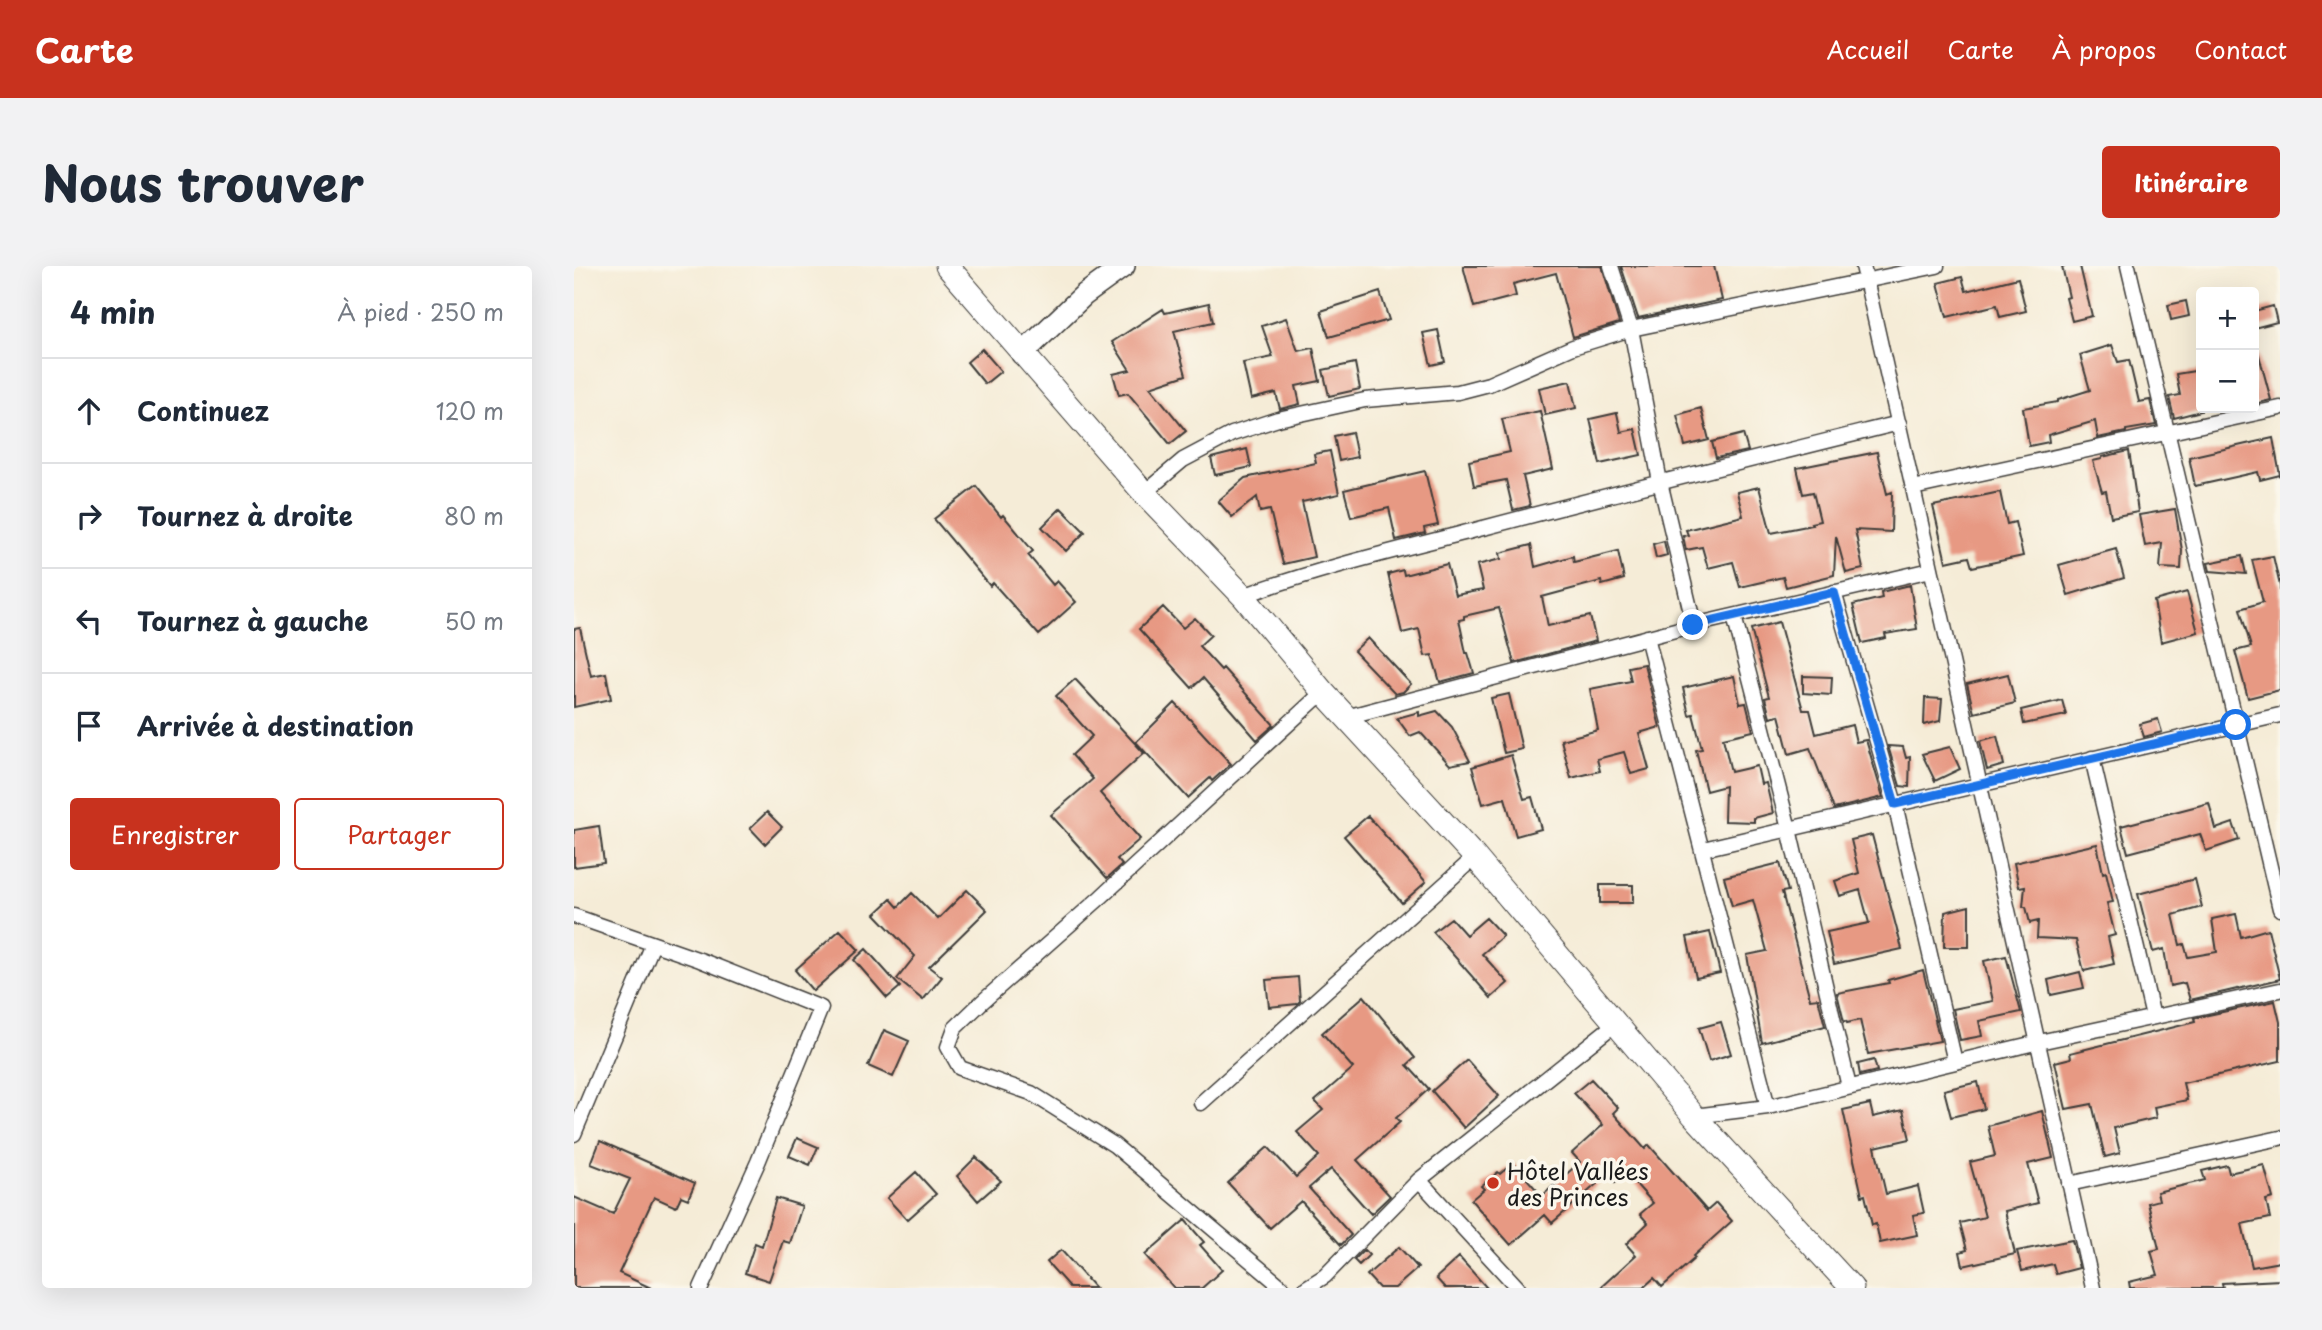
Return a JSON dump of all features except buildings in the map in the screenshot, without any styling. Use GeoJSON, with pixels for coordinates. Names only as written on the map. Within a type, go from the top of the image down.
{"type":"FeatureCollection","features":[{"type":"Feature","properties":{"kind":"main road"},"geometry":{"type":"LineString","coordinates":[[947,266],[1144,493],[1243,596],[1322,692],[1475,857],[1694,1116],[1852,1288]]}},
{"type":"Feature","properties":{"kind":"street"},"geometry":{"type":"LineString","coordinates":[[1022,354],[1084,295],[1124,266]]}},
{"type":"Feature","properties":{"kind":"street"},"geometry":{"type":"LineString","coordinates":[[1611,266],[1631,329],[1660,482],[1693,625]]}},
{"type":"Feature","properties":{"kind":"street"},"geometry":{"type":"LineString","coordinates":[[1863,266],[2093,1288]]}},
{"type":"Feature","properties":{"kind":"street"},"geometry":{"type":"LineString","coordinates":[[1144,493],[1183,460],[1232,434],[1278,419],[1365,400],[1428,396],[1489,384],[1573,347],[1631,329],[1937,266]]}},
{"type":"Feature","properties":{"kind":"street"},"geometry":{"type":"LineString","coordinates":[[2128,266],[2280,909]]}},
{"type":"Feature","properties":{"kind":"street"},"geometry":{"type":"LineString","coordinates":[[1913,488],[2280,408]]}},
{"type":"Feature","properties":{"kind":"street"},"geometry":{"type":"LineString","coordinates":[[1243,596],[1295,578],[1660,482],[1899,423]]}},
{"type":"Feature","properties":{"kind":"street"},"geometry":{"type":"LineString","coordinates":[[1346,717],[1693,625],[1931,570]]}},
{"type":"Feature","properties":{"kind":"street"},"geometry":{"type":"LineString","coordinates":[[1834,592],[1895,804],[1955,1062]]}},
{"type":"Feature","properties":{"kind":"street"},"geometry":{"type":"LineString","coordinates":[[1734,616],[1789,829],[1849,1087]]}},
{"type":"Feature","properties":{"kind":"street"},"geometry":{"type":"LineString","coordinates":[[1647,637],[1768,1107]]}},
{"type":"Feature","properties":{"kind":"street"},"geometry":{"type":"LineString","coordinates":[[1283,1288],[1114,1145],[1031,1093],[961,1068],[948,1047],[955,1028],[982,1002],[1101,897],[1322,692]]}},
{"type":"Feature","properties":{"kind":"street"},"geometry":{"type":"LineString","coordinates":[[1703,849],[2280,715]]}},
{"type":"Feature","properties":{"kind":"street"},"geometry":{"type":"LineString","coordinates":[[2092,758],[2152,1017]]}},
{"type":"Feature","properties":{"kind":"street"},"geometry":{"type":"LineString","coordinates":[[1201,1103],[1475,857]]}},
{"type":"Feature","properties":{"kind":"street"},"geometry":{"type":"LineString","coordinates":[[574,916],[700,960],[821,1008],[758,1162],[701,1288]]}},
{"type":"Feature","properties":{"kind":"street"},"geometry":{"type":"LineString","coordinates":[[574,1134],[653,944]]}},
{"type":"Feature","properties":{"kind":"street"},"geometry":{"type":"LineString","coordinates":[[1694,1116],[1768,1107],[2039,1042],[2280,990]]}},
{"type":"Feature","properties":{"kind":"street"},"geometry":{"type":"LineString","coordinates":[[1306,1288],[1325,1276],[1419,1180],[1615,1024]]}},
{"type":"Feature","properties":{"kind":"street"},"geometry":{"type":"LineString","coordinates":[[2069,1184],[2280,1138]]}},
{"type":"Feature","properties":{"kind":"street"},"geometry":{"type":"LineString","coordinates":[[1419,1180],[1518,1288]]}},
{"type":"Feature","properties":{"kind":"place","name":"Hôtel Vallées des Princes"},"geometry":{"type":"Point","coordinates":[1493,1183]}},
{"type":"Feature","properties":{"kind":"route"},"geometry":{"type":"LineString","coordinates":[[1693,625],[1834,592],[1895,804],[2236,725]]}}]}
